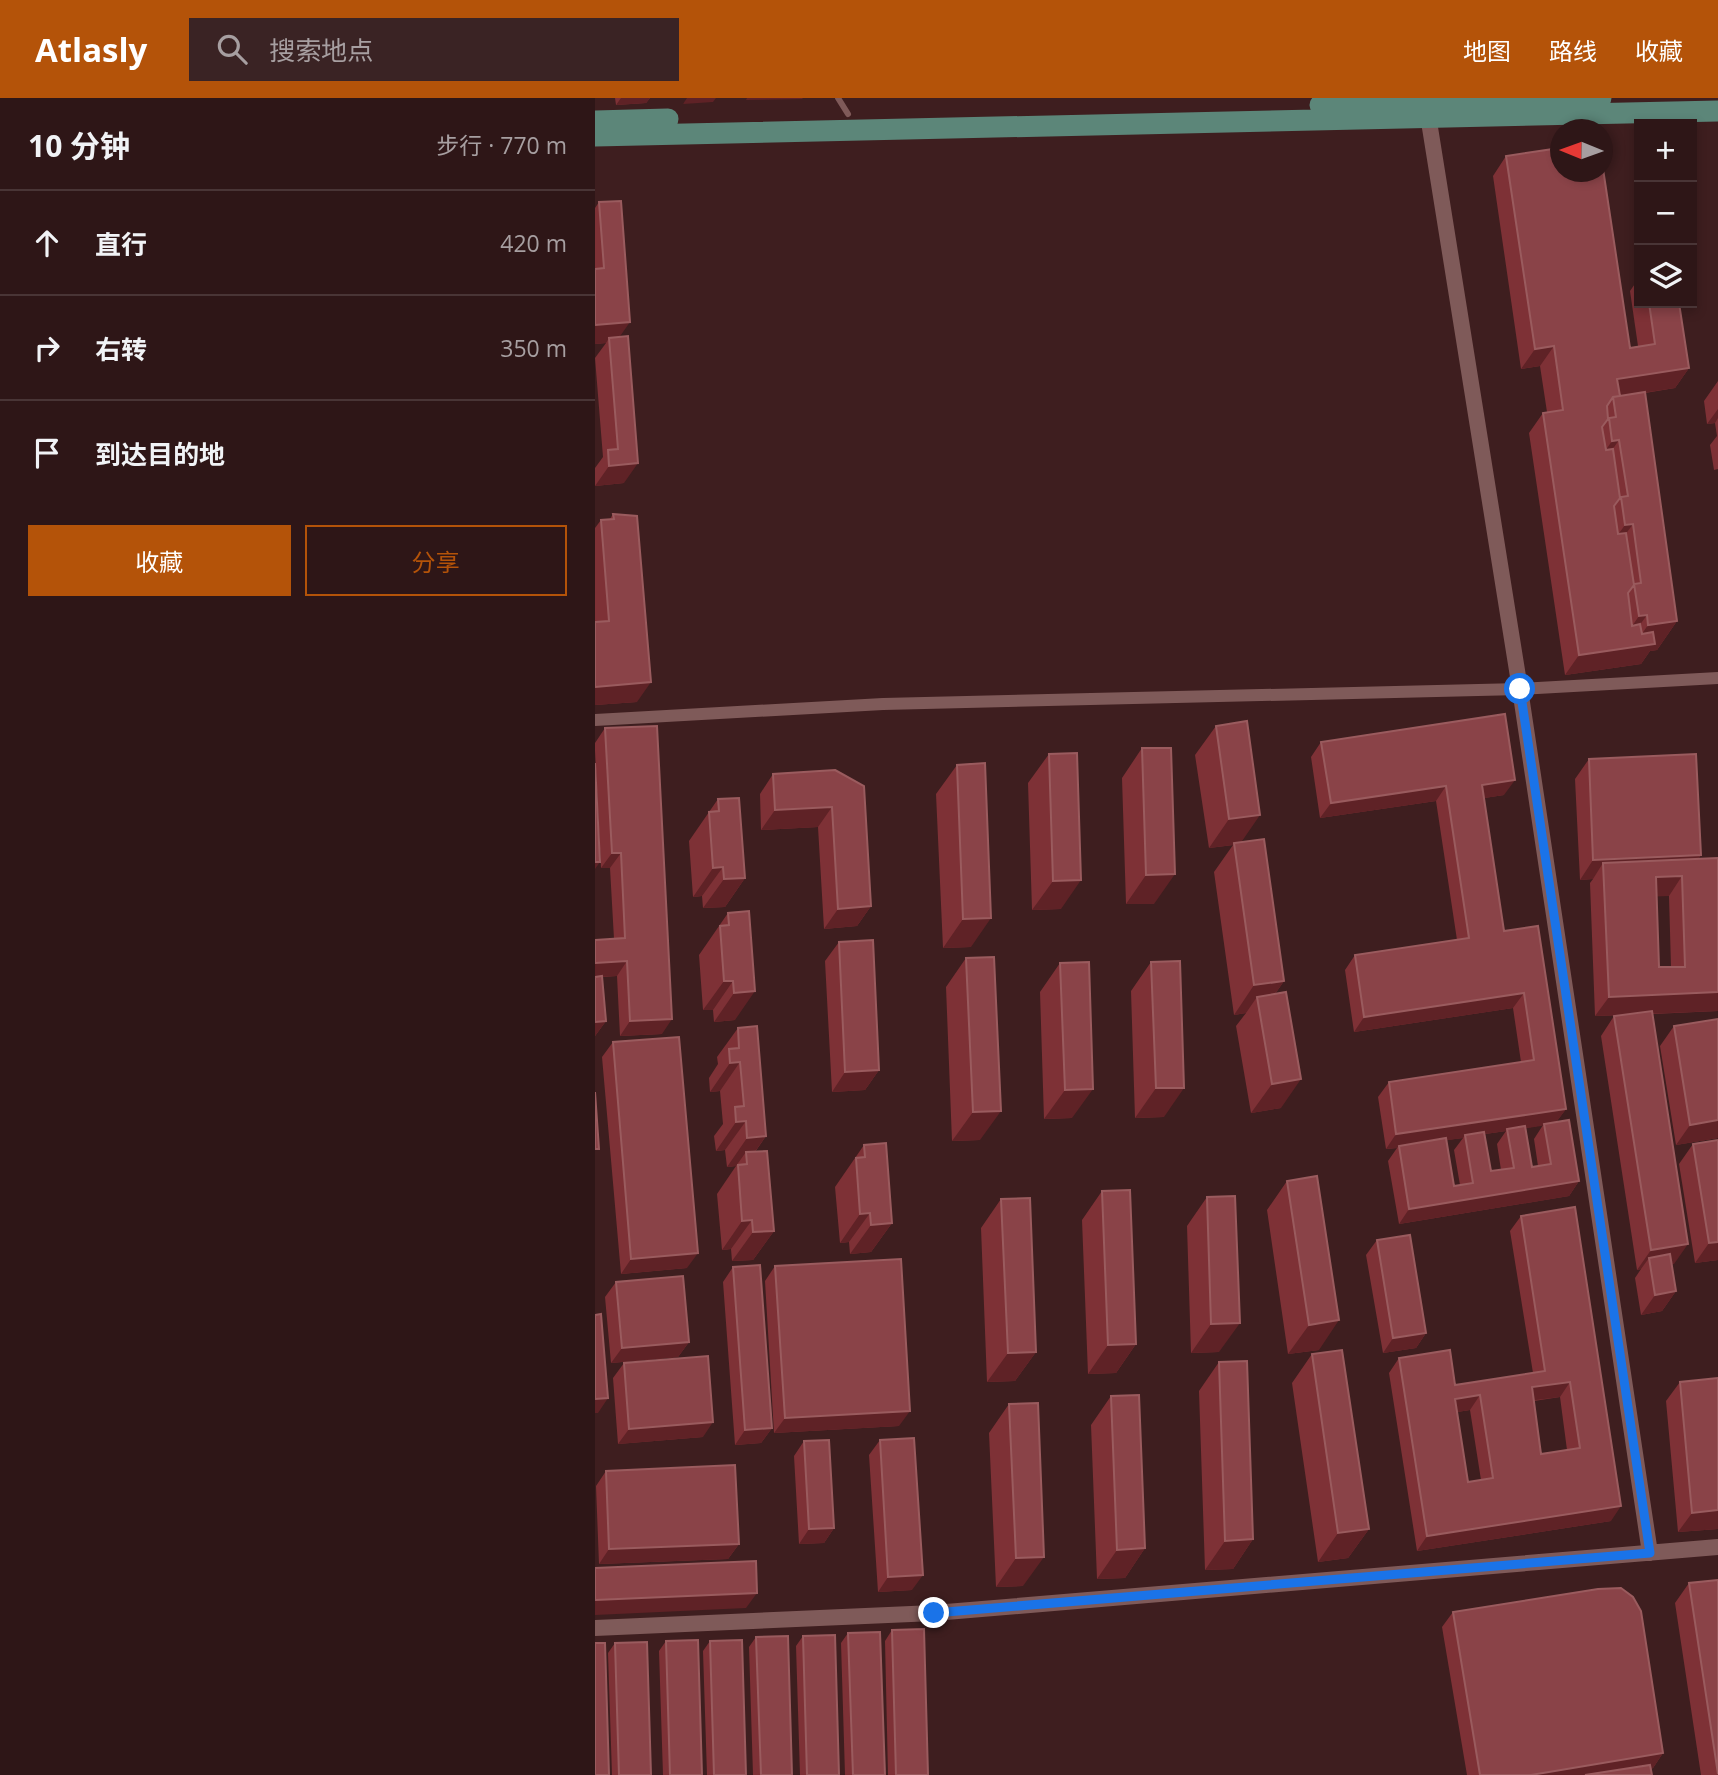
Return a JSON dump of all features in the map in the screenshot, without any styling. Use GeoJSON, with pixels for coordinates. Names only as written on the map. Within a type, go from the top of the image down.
{"type":"FeatureCollection","features":[{"type":"Feature","properties":{"kind":"main road"},"geometry":{"type":"LineString","coordinates":[[595,135],[1427,111],[1601,98]]}},
{"type":"Feature","properties":{"kind":"main road"},"geometry":{"type":"LineString","coordinates":[[595,121],[843,106],[1718,111]]}},
{"type":"Feature","properties":{"kind":"street"},"geometry":{"type":"LineString","coordinates":[[1427,111],[1520,689],[1650,1553]]}},
{"type":"Feature","properties":{"kind":"street"},"geometry":{"type":"LineString","coordinates":[[595,720],[883,704],[1520,689],[1718,678]]}},
{"type":"Feature","properties":{"kind":"street"},"geometry":{"type":"LineString","coordinates":[[595,1628],[934,1613],[1718,1547]]}},
{"type":"Feature","properties":{"kind":"building"},"geometry":{"type":"Polygon","coordinates":[[[1550,149],[1550,182],[1605,182],[1630,348],[1655,344],[1650,308],[1680,308],[1689,368],[1617,379],[1620,396],[1613,397],[1607,406],[1608,419],[1602,427],[1606,450],[1613,449],[1620,498],[1614,506],[1618,534],[1626,533],[1634,585],[1628,593],[1632,626],[1640,624],[1642,634],[1653,632],[1655,644],[1579,655],[1543,413],[1563,410],[1554,346],[1535,349],[1506,156],[1550,149]]]}},
{"type":"Feature","properties":{"kind":"building"},"geometry":{"type":"Polygon","coordinates":[[[621,201],[630,322],[595,325],[595,269],[604,268],[599,202],[621,201]]]}},
{"type":"Feature","properties":{"kind":"building"},"geometry":{"type":"Polygon","coordinates":[[[628,336],[638,463],[609,466],[608,450],[618,449],[609,338],[628,336]]]}},
{"type":"Feature","properties":{"kind":"building"},"geometry":{"type":"Polygon","coordinates":[[[1645,392],[1677,621],[1648,625],[1647,615],[1639,616],[1634,584],[1641,583],[1633,524],[1625,525],[1621,497],[1628,496],[1619,440],[1612,441],[1609,418],[1616,417],[1613,397],[1645,392]]]}},
{"type":"Feature","properties":{"kind":"building"},"geometry":{"type":"Polygon","coordinates":[[[613,514],[637,516],[651,682],[595,687],[595,622],[609,621],[601,520],[614,519],[613,514]]]}},
{"type":"Feature","properties":{"kind":"building"},"geometry":{"type":"Polygon","coordinates":[[[1505,714],[1515,780],[1482,785],[1504,931],[1538,926],[1566,1109],[1396,1134],[1389,1082],[1534,1060],[1524,993],[1364,1017],[1355,955],[1469,938],[1446,786],[1331,803],[1321,742],[1505,714]]]}},
{"type":"Feature","properties":{"kind":"building"},"geometry":{"type":"Polygon","coordinates":[[[1247,721],[1260,815],[1229,819],[1216,726],[1247,721]]]}},
{"type":"Feature","properties":{"kind":"building"},"geometry":{"type":"Polygon","coordinates":[[[657,726],[672,1019],[630,1021],[627,961],[595,963],[595,940],[625,938],[621,853],[612,853],[605,728],[657,726]]]}},
{"type":"Feature","properties":{"kind":"building"},"geometry":{"type":"Polygon","coordinates":[[[1142,748],[1171,748],[1175,874],[1146,875],[1142,748]]]}},
{"type":"Feature","properties":{"kind":"building"},"geometry":{"type":"Polygon","coordinates":[[[1077,753],[1081,880],[1053,881],[1049,754],[1077,753]]]}},
{"type":"Feature","properties":{"kind":"building"},"geometry":{"type":"Polygon","coordinates":[[[1696,754],[1701,855],[1593,860],[1589,759],[1696,754]]]}},
{"type":"Feature","properties":{"kind":"building"},"geometry":{"type":"Polygon","coordinates":[[[595,763],[600,862],[595,862],[595,763]]]}},
{"type":"Feature","properties":{"kind":"building"},"geometry":{"type":"Polygon","coordinates":[[[985,763],[991,918],[963,919],[957,765],[985,763]]]}},
{"type":"Feature","properties":{"kind":"building"},"geometry":{"type":"Polygon","coordinates":[[[835,770],[864,786],[871,906],[838,909],[832,807],[775,810],[773,774],[835,770]]]}},
{"type":"Feature","properties":{"kind":"building"},"geometry":{"type":"Polygon","coordinates":[[[739,798],[745,878],[724,879],[723,867],[713,868],[709,812],[719,811],[718,799],[739,798]]]}},
{"type":"Feature","properties":{"kind":"building"},"geometry":{"type":"Polygon","coordinates":[[[1264,839],[1284,981],[1254,985],[1234,843],[1264,839]]]}},
{"type":"Feature","properties":{"kind":"building"},"geometry":{"type":"Polygon","coordinates":[[[1718,858],[1718,992],[1609,997],[1603,863],[1718,858]],[[1682,876],[1656,877],[1659,967],[1685,967],[1682,876]]]}},
{"type":"Feature","properties":{"kind":"building"},"geometry":{"type":"Polygon","coordinates":[[[749,911],[755,991],[734,993],[733,981],[724,981],[720,926],[729,925],[728,913],[749,911]]]}},
{"type":"Feature","properties":{"kind":"building"},"geometry":{"type":"Polygon","coordinates":[[[873,940],[879,1070],[845,1072],[839,942],[873,940]]]}},
{"type":"Feature","properties":{"kind":"building"},"geometry":{"type":"Polygon","coordinates":[[[994,957],[1001,1111],[973,1112],[966,958],[994,957]]]}},
{"type":"Feature","properties":{"kind":"building"},"geometry":{"type":"Polygon","coordinates":[[[1180,961],[1184,1088],[1156,1088],[1151,962],[1180,961]]]}},
{"type":"Feature","properties":{"kind":"building"},"geometry":{"type":"Polygon","coordinates":[[[1089,962],[1093,1089],[1065,1090],[1060,963],[1089,962]]]}},
{"type":"Feature","properties":{"kind":"building"},"geometry":{"type":"Polygon","coordinates":[[[602,976],[606,1021],[595,1022],[595,977],[602,976]]]}},
{"type":"Feature","properties":{"kind":"building"},"geometry":{"type":"Polygon","coordinates":[[[1286,992],[1301,1079],[1272,1084],[1257,997],[1286,992]]]}},
{"type":"Feature","properties":{"kind":"building"},"geometry":{"type":"Polygon","coordinates":[[[1652,1011],[1688,1244],[1651,1250],[1614,1016],[1652,1011]]]}},
{"type":"Feature","properties":{"kind":"building"},"geometry":{"type":"Polygon","coordinates":[[[1718,1019],[1718,1120],[1690,1125],[1674,1026],[1718,1019]]]}},
{"type":"Feature","properties":{"kind":"building"},"geometry":{"type":"Polygon","coordinates":[[[757,1026],[766,1136],[747,1138],[746,1121],[736,1122],[735,1107],[744,1106],[740,1062],[730,1063],[729,1049],[739,1048],[738,1028],[757,1026]]]}},
{"type":"Feature","properties":{"kind":"building"},"geometry":{"type":"Polygon","coordinates":[[[679,1037],[698,1253],[631,1259],[613,1042],[679,1037]]]}},
{"type":"Feature","properties":{"kind":"building"},"geometry":{"type":"Polygon","coordinates":[[[595,1092],[599,1149],[595,1149],[595,1092]]]}},
{"type":"Feature","properties":{"kind":"building"},"geometry":{"type":"Polygon","coordinates":[[[1569,1120],[1579,1181],[1409,1209],[1399,1146],[1446,1138],[1454,1186],[1473,1183],[1465,1135],[1484,1132],[1491,1171],[1514,1168],[1507,1129],[1525,1126],[1532,1167],[1551,1164],[1544,1124],[1569,1120]]]}},
{"type":"Feature","properties":{"kind":"building"},"geometry":{"type":"Polygon","coordinates":[[[1718,1140],[1718,1242],[1709,1243],[1693,1144],[1718,1140]]]}},
{"type":"Feature","properties":{"kind":"building"},"geometry":{"type":"Polygon","coordinates":[[[886,1143],[892,1223],[871,1225],[870,1213],[860,1214],[856,1158],[865,1157],[864,1145],[886,1143]]]}},
{"type":"Feature","properties":{"kind":"building"},"geometry":{"type":"Polygon","coordinates":[[[767,1151],[774,1231],[753,1232],[752,1220],[742,1221],[738,1165],[747,1164],[746,1152],[767,1151]]]}},
{"type":"Feature","properties":{"kind":"building"},"geometry":{"type":"Polygon","coordinates":[[[1317,1176],[1339,1320],[1309,1325],[1287,1181],[1317,1176]]]}},
{"type":"Feature","properties":{"kind":"building"},"geometry":{"type":"Polygon","coordinates":[[[1130,1190],[1136,1344],[1108,1345],[1102,1191],[1130,1190]]]}},
{"type":"Feature","properties":{"kind":"building"},"geometry":{"type":"Polygon","coordinates":[[[1235,1196],[1240,1323],[1211,1324],[1207,1197],[1235,1196]]]}},
{"type":"Feature","properties":{"kind":"building"},"geometry":{"type":"Polygon","coordinates":[[[1030,1198],[1036,1352],[1008,1353],[1001,1199],[1030,1198]]]}},
{"type":"Feature","properties":{"kind":"building"},"geometry":{"type":"Polygon","coordinates":[[[1575,1207],[1621,1506],[1427,1536],[1399,1358],[1450,1350],[1455,1385],[1545,1371],[1521,1216],[1575,1207]],[[1570,1382],[1532,1387],[1541,1454],[1580,1448],[1570,1382]],[[1480,1395],[1455,1399],[1468,1482],[1493,1478],[1480,1395]]]}},
{"type":"Feature","properties":{"kind":"building"},"geometry":{"type":"Polygon","coordinates":[[[1410,1235],[1426,1333],[1393,1338],[1377,1240],[1410,1235]]]}},
{"type":"Feature","properties":{"kind":"building"},"geometry":{"type":"Polygon","coordinates":[[[1670,1254],[1676,1291],[1655,1295],[1649,1258],[1670,1254]]]}},
{"type":"Feature","properties":{"kind":"building"},"geometry":{"type":"Polygon","coordinates":[[[901,1259],[910,1411],[785,1418],[775,1266],[901,1259]]]}},
{"type":"Feature","properties":{"kind":"building"},"geometry":{"type":"Polygon","coordinates":[[[760,1265],[772,1428],[745,1430],[733,1267],[760,1265]]]}},
{"type":"Feature","properties":{"kind":"building"},"geometry":{"type":"Polygon","coordinates":[[[683,1276],[689,1342],[622,1348],[616,1282],[683,1276]]]}},
{"type":"Feature","properties":{"kind":"building"},"geometry":{"type":"Polygon","coordinates":[[[601,1314],[608,1398],[595,1399],[595,1315],[601,1314]]]}},
{"type":"Feature","properties":{"kind":"building"},"geometry":{"type":"Polygon","coordinates":[[[1342,1350],[1369,1529],[1338,1533],[1312,1354],[1342,1350]]]}},
{"type":"Feature","properties":{"kind":"building"},"geometry":{"type":"Polygon","coordinates":[[[708,1356],[713,1422],[629,1429],[624,1363],[708,1356]]]}},
{"type":"Feature","properties":{"kind":"building"},"geometry":{"type":"Polygon","coordinates":[[[1247,1361],[1253,1539],[1225,1541],[1219,1362],[1247,1361]]]}},
{"type":"Feature","properties":{"kind":"building"},"geometry":{"type":"Polygon","coordinates":[[[1718,1378],[1718,1510],[1692,1513],[1680,1382],[1718,1378]]]}},
{"type":"Feature","properties":{"kind":"building"},"geometry":{"type":"Polygon","coordinates":[[[1139,1395],[1145,1548],[1117,1550],[1111,1396],[1139,1395]]]}},
{"type":"Feature","properties":{"kind":"building"},"geometry":{"type":"Polygon","coordinates":[[[1038,1403],[1044,1557],[1016,1558],[1009,1404],[1038,1403]]]}},
{"type":"Feature","properties":{"kind":"building"},"geometry":{"type":"Polygon","coordinates":[[[914,1438],[923,1575],[888,1577],[880,1440],[914,1438]]]}},
{"type":"Feature","properties":{"kind":"building"},"geometry":{"type":"Polygon","coordinates":[[[829,1440],[834,1528],[809,1529],[804,1441],[829,1440]]]}},
{"type":"Feature","properties":{"kind":"building"},"geometry":{"type":"Polygon","coordinates":[[[735,1465],[739,1544],[609,1549],[606,1471],[735,1465]]]}},
{"type":"Feature","properties":{"kind":"building"},"geometry":{"type":"Polygon","coordinates":[[[756,1561],[757,1593],[595,1600],[595,1568],[756,1561]]]}},
{"type":"Feature","properties":{"kind":"building"},"geometry":{"type":"Polygon","coordinates":[[[1718,1580],[1718,1774],[1689,1583],[1718,1580]]]}},
{"type":"Feature","properties":{"kind":"building"},"geometry":{"type":"Polygon","coordinates":[[[1621,1588],[1633,1597],[1641,1611],[1663,1753],[1531,1775],[1480,1775],[1453,1612],[1598,1589],[1621,1588]]]}},
{"type":"Feature","properties":{"kind":"building"},"geometry":{"type":"Polygon","coordinates":[[[924,1629],[928,1775],[896,1775],[892,1630],[924,1629]]]}},
{"type":"Feature","properties":{"kind":"building"},"geometry":{"type":"Polygon","coordinates":[[[880,1632],[885,1775],[853,1775],[848,1633],[880,1632]]]}},
{"type":"Feature","properties":{"kind":"building"},"geometry":{"type":"Polygon","coordinates":[[[835,1635],[839,1775],[807,1775],[803,1636],[835,1635]]]}},
{"type":"Feature","properties":{"kind":"building"},"geometry":{"type":"Polygon","coordinates":[[[788,1636],[792,1775],[761,1775],[756,1637],[788,1636]]]}},
{"type":"Feature","properties":{"kind":"building"},"geometry":{"type":"Polygon","coordinates":[[[698,1640],[702,1775],[670,1775],[666,1641],[698,1640]]]}},
{"type":"Feature","properties":{"kind":"building"},"geometry":{"type":"Polygon","coordinates":[[[742,1640],[746,1775],[714,1775],[710,1641],[742,1640]]]}},
{"type":"Feature","properties":{"kind":"building"},"geometry":{"type":"Polygon","coordinates":[[[647,1642],[651,1775],[619,1775],[615,1643],[647,1642]]]}},
{"type":"Feature","properties":{"kind":"building"},"geometry":{"type":"Polygon","coordinates":[[[595,1643],[605,1643],[609,1775],[595,1775],[595,1643]]]}},
{"type":"Feature","properties":{"kind":"building"},"geometry":{"type":"Polygon","coordinates":[[[1650,1765],[1652,1775],[1585,1775],[1650,1765]]]}},
{"type":"Feature","properties":{"kind":"route"},"geometry":{"type":"LineString","coordinates":[[934,1613],[1650,1553],[1520,689]]}}]}
